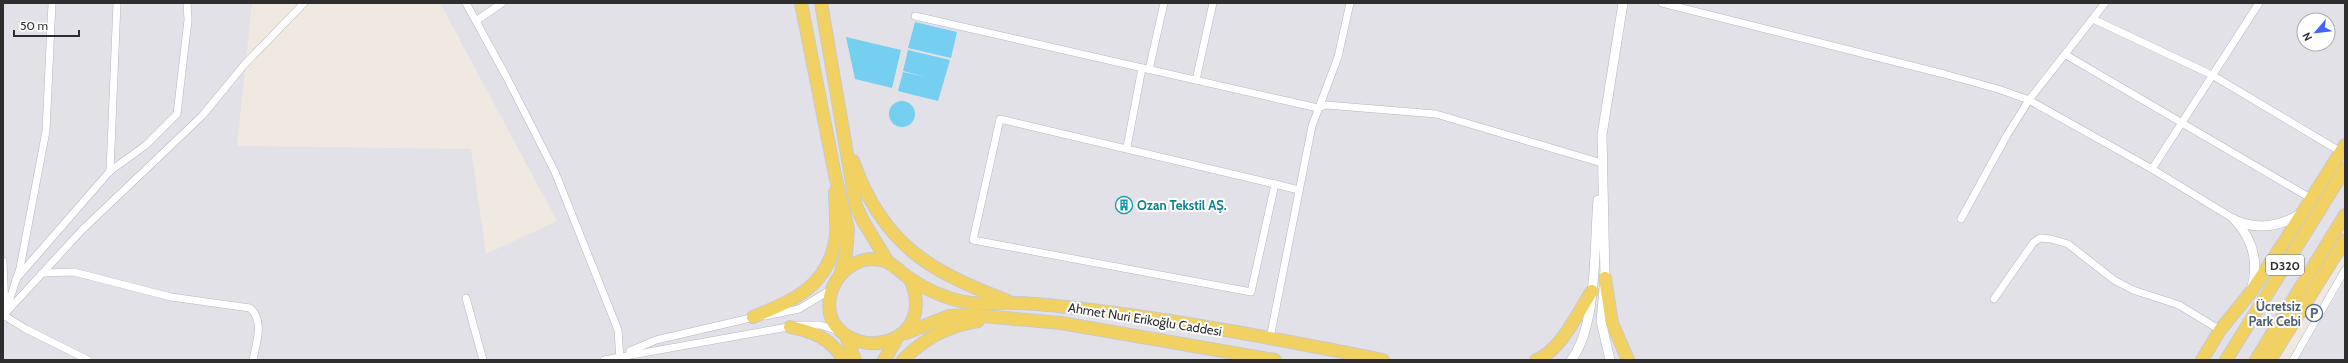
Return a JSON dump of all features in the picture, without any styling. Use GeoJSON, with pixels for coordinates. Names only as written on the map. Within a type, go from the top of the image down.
{"type":"FeatureCollection","features":[{"type":"Feature","properties":{"kind":"main road"},"geometry":{"type":"LineString","coordinates":[[801,3],[835,174],[848,229],[846,254],[840,275],[832,289],[829,308],[833,322],[843,335],[855,360]]}},
{"type":"Feature","properties":{"kind":"main road"},"geometry":{"type":"LineString","coordinates":[[821,3],[846,139],[856,206],[866,227],[888,262]]}},
{"type":"Feature","properties":{"kind":"main road"},"geometry":{"type":"LineString","coordinates":[[846,139],[869,198],[888,227],[906,246],[923,261],[949,277],[1013,303]]}},
{"type":"Feature","properties":{"kind":"main road"},"geometry":{"type":"LineString","coordinates":[[2202,360],[2220,330],[2251,292],[2344,150]]}},
{"type":"Feature","properties":{"kind":"main road"},"geometry":{"type":"LineString","coordinates":[[2312,198],[2345,165]]}},
{"type":"Feature","properties":{"kind":"main road","name":"D320"},"geometry":{"type":"LineString","coordinates":[[2226,360],[2345,169]]}},
{"type":"Feature","properties":{"kind":"main road"},"geometry":{"type":"LineString","coordinates":[[753,317],[809,290],[824,269],[830,258],[836,235],[835,174]]}},
{"type":"Feature","properties":{"kind":"main road","name":"D320"},"geometry":{"type":"LineString","coordinates":[[2256,360],[2345,215]]}},
{"type":"Feature","properties":{"kind":"main road"},"geometry":{"type":"LineString","coordinates":[[2270,360],[2345,240]]}},
{"type":"Feature","properties":{"kind":"main road"},"geometry":{"type":"LineString","coordinates":[[840,275],[846,269],[858,262],[873,259],[888,262],[900,268],[910,279],[916,292],[917,307],[914,321],[906,333],[895,342],[884,360]]}},
{"type":"Feature","properties":{"kind":"main road"},"geometry":{"type":"LineString","coordinates":[[1605,278],[1607,301],[1612,323],[1628,360]]}},
{"type":"Feature","properties":{"kind":"main road","name":"Ahmet Nuri Erikoğlu Caddesi"},"geometry":{"type":"LineString","coordinates":[[910,279],[941,295],[962,302],[982,304],[1013,303],[1066,307],[1270,338],[1383,360]]}},
{"type":"Feature","properties":{"kind":"main road"},"geometry":{"type":"LineString","coordinates":[[1536,360],[1553,349],[1562,338],[1592,291]]}},
{"type":"Feature","properties":{"kind":"main road","name":"Ahmet Nuri Erikoğlu Caddesi"},"geometry":{"type":"LineString","coordinates":[[906,333],[949,316],[972,315],[1061,323],[1275,360]]}},
{"type":"Feature","properties":{"kind":"main road"},"geometry":{"type":"LineString","coordinates":[[903,360],[916,347],[942,330],[964,323],[992,318]]}},
{"type":"Feature","properties":{"kind":"main road"},"geometry":{"type":"LineString","coordinates":[[790,327],[814,332],[825,338],[833,345],[844,360]]}},
{"type":"Feature","properties":{"kind":"main road"},"geometry":{"type":"LineString","coordinates":[[843,335],[867,347],[881,347],[895,342]]}},
{"type":"Feature","properties":{"kind":"street"},"geometry":{"type":"LineString","coordinates":[[4,315],[16,279],[46,131],[52,3]]}},
{"type":"Feature","properties":{"kind":"street"},"geometry":{"type":"LineString","coordinates":[[110,171],[117,3]]}},
{"type":"Feature","properties":{"kind":"street"},"geometry":{"type":"LineString","coordinates":[[16,279],[110,171],[146,145],[177,114],[188,20],[187,3]]}},
{"type":"Feature","properties":{"kind":"street"},"geometry":{"type":"LineString","coordinates":[[4,315],[93,219],[197,121],[244,65],[304,3]]}},
{"type":"Feature","properties":{"kind":"street"},"geometry":{"type":"LineString","coordinates":[[466,3],[555,172],[618,330],[620,358]]}},
{"type":"Feature","properties":{"kind":"street"},"geometry":{"type":"LineString","coordinates":[[476,21],[502,3]]}},
{"type":"Feature","properties":{"kind":"street"},"geometry":{"type":"LineString","coordinates":[[1127,147],[1164,3]]}},
{"type":"Feature","properties":{"kind":"street"},"geometry":{"type":"LineString","coordinates":[[1196,80],[1213,3]]}},
{"type":"Feature","properties":{"kind":"street"},"geometry":{"type":"LineString","coordinates":[[1270,338],[1312,126],[1338,57],[1350,3]]}},
{"type":"Feature","properties":{"kind":"street"},"geometry":{"type":"LineString","coordinates":[[1610,360],[1601,321],[1605,278],[1602,134],[1623,3]]}},
{"type":"Feature","properties":{"kind":"street"},"geometry":{"type":"LineString","coordinates":[[1662,3],[1950,76],[1998,89],[2029,100],[2152,169],[2234,219],[2256,227],[2267,227],[2290,220],[2302,212]]}},
{"type":"Feature","properties":{"kind":"street"},"geometry":{"type":"LineString","coordinates":[[1961,219],[2007,135],[2029,100],[2066,55],[2105,3]]}},
{"type":"Feature","properties":{"kind":"street"},"geometry":{"type":"LineString","coordinates":[[2152,169],[2180,123],[2259,3]]}},
{"type":"Feature","properties":{"kind":"street"},"geometry":{"type":"LineString","coordinates":[[915,16],[1318,108],[1326,105],[1436,114],[1602,162]]}},
{"type":"Feature","properties":{"kind":"street"},"geometry":{"type":"LineString","coordinates":[[2093,19],[2212,75],[2344,150]]}},
{"type":"Feature","properties":{"kind":"street"},"geometry":{"type":"LineString","coordinates":[[2066,55],[2180,123],[2312,198]]}},
{"type":"Feature","properties":{"kind":"street"},"geometry":{"type":"LineString","coordinates":[[1275,184],[1251,292],[973,240],[1000,119],[1127,147],[1300,190]]}},
{"type":"Feature","properties":{"kind":"street"},"geometry":{"type":"LineString","coordinates":[[1571,360],[1583,338],[1592,291],[1602,162]]}},
{"type":"Feature","properties":{"kind":"street"},"geometry":{"type":"LineString","coordinates":[[2234,219],[2244,230],[2252,246],[2255,270],[2251,292]]}},
{"type":"Feature","properties":{"kind":"street"},"geometry":{"type":"LineString","coordinates":[[1994,299],[2033,243],[2040,238],[2051,239],[2068,244],[2094,265],[2133,290],[2179,305],[2220,330]]}},
{"type":"Feature","properties":{"kind":"street"},"geometry":{"type":"LineString","coordinates":[[3,261],[4,315]]}},
{"type":"Feature","properties":{"kind":"street"},"geometry":{"type":"LineString","coordinates":[[2292,360],[2345,270]]}},
{"type":"Feature","properties":{"kind":"street"},"geometry":{"type":"LineString","coordinates":[[42,273],[74,272],[171,297],[250,308],[256,313],[259,325],[253,360]]}},
{"type":"Feature","properties":{"kind":"street"},"geometry":{"type":"LineString","coordinates":[[620,358],[656,340],[753,317],[799,309],[832,289]]}},
{"type":"Feature","properties":{"kind":"street"},"geometry":{"type":"LineString","coordinates":[[466,298],[483,360]]}},
{"type":"Feature","properties":{"kind":"street"},"geometry":{"type":"LineString","coordinates":[[4,315],[26,329],[88,360]]}},
{"type":"Feature","properties":{"kind":"street"},"geometry":{"type":"LineString","coordinates":[[604,360],[814,324],[843,335]]}},
{"type":"Feature","properties":{"kind":"shaded area"},"geometry":{"type":"Polygon","coordinates":[[[3,3],[252,3],[237,146],[471,149],[486,254],[557,221],[440,3],[2345,3],[2345,226],[2264,360],[3,360],[3,3]]]}},
{"type":"Feature","properties":{"kind":"shaded area"},"geometry":{"type":"Polygon","coordinates":[[[2345,281],[2345,360],[2296,360],[2345,281]]]}},
{"type":"Feature","properties":{"kind":"water"},"geometry":{"type":"Polygon","coordinates":[[[915,22],[957,32],[951,58],[908,48],[915,22]]]}},
{"type":"Feature","properties":{"kind":"water"},"geometry":{"type":"Polygon","coordinates":[[[846,37],[901,50],[892,88],[855,79],[846,37]]]}},
{"type":"Feature","properties":{"kind":"water"},"geometry":{"type":"Polygon","coordinates":[[[908,50],[950,60],[938,101],[898,91],[903,72],[926,77],[903,71],[908,50]]]}},
{"type":"Feature","properties":{"kind":"water"},"geometry":{"type":"Polygon","coordinates":[[[902,101],[911,105],[915,114],[911,123],[902,127],[893,123],[889,114],[893,105],[902,101]]]}},
{"type":"Feature","properties":{"kind":"place","name":"Ozan Tekstil AŞ."},"geometry":{"type":"Point","coordinates":[1124,205]}},
{"type":"Feature","properties":{"kind":"place","name":"Ücretsiz Park Cebi"},"geometry":{"type":"Point","coordinates":[2314,313]}}]}
